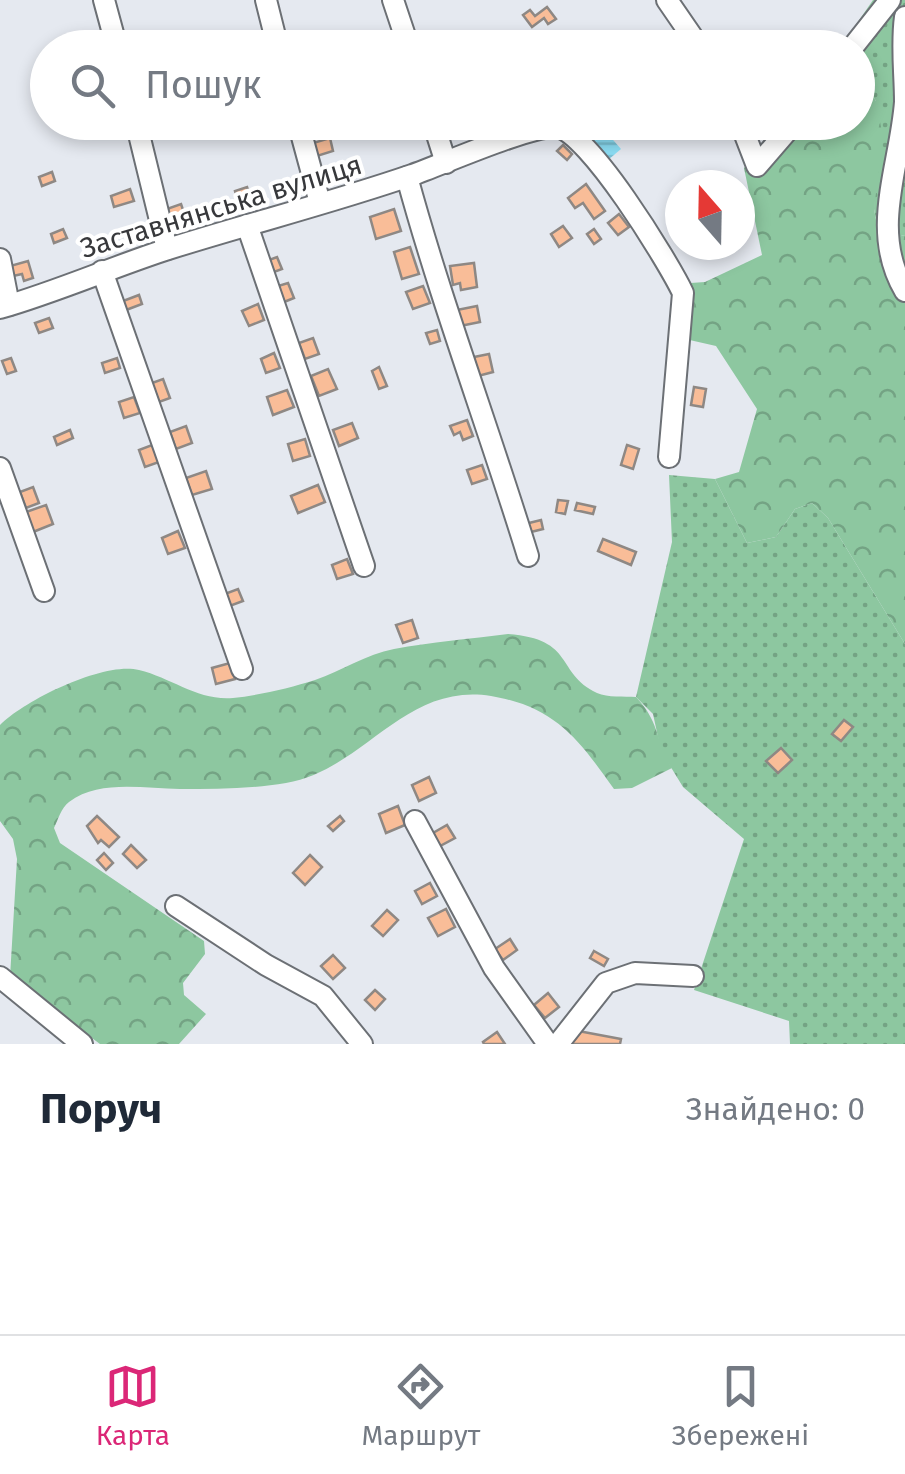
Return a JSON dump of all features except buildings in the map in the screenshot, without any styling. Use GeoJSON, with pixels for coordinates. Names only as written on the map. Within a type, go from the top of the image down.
{"type":"FeatureCollection","features":[{"type":"Feature","properties":{"kind":"street"},"geometry":{"type":"LineString","coordinates":[[104,0],[112,30]]}},
{"type":"Feature","properties":{"kind":"street"},"geometry":{"type":"LineString","coordinates":[[266,0],[274,30]]}},
{"type":"Feature","properties":{"kind":"street"},"geometry":{"type":"LineString","coordinates":[[394,0],[403,30]]}},
{"type":"Feature","properties":{"kind":"street"},"geometry":{"type":"LineString","coordinates":[[667,0],[688,30]]}},
{"type":"Feature","properties":{"kind":"street"},"geometry":{"type":"LineString","coordinates":[[866,30],[890,0]]}},
{"type":"Feature","properties":{"kind":"street"},"geometry":{"type":"LineString","coordinates":[[905,16],[905,100],[885,238],[905,291]]}},
{"type":"Feature","properties":{"kind":"street"},"geometry":{"type":"LineString","coordinates":[[141,140],[168,249]]}},
{"type":"Feature","properties":{"kind":"street"},"geometry":{"type":"LineString","coordinates":[[303,140],[320,203]]}},
{"type":"Feature","properties":{"kind":"street"},"geometry":{"type":"LineString","coordinates":[[439,140],[446,163]]}},
{"type":"Feature","properties":{"kind":"street","name":"Заставнянська вулиця"},"geometry":{"type":"LineString","coordinates":[[4,306],[168,249],[407,177],[509,140]]}},
{"type":"Feature","properties":{"kind":"street","name":"Заставнянська вулиця"},"geometry":{"type":"LineString","coordinates":[[579,140],[672,270],[683,294],[669,457]]}},
{"type":"Feature","properties":{"kind":"street"},"geometry":{"type":"LineString","coordinates":[[747,140],[757,166],[780,140]]}},
{"type":"Feature","properties":{"kind":"street"},"geometry":{"type":"LineString","coordinates":[[407,177],[432,268],[528,556]]}},
{"type":"Feature","properties":{"kind":"street"},"geometry":{"type":"LineString","coordinates":[[247,224],[364,566]]}},
{"type":"Feature","properties":{"kind":"street"},"geometry":{"type":"LineString","coordinates":[[0,260],[4,306]]}},
{"type":"Feature","properties":{"kind":"street"},"geometry":{"type":"LineString","coordinates":[[102,271],[242,669]]}},
{"type":"Feature","properties":{"kind":"street"},"geometry":{"type":"LineString","coordinates":[[0,468],[44,591]]}},
{"type":"Feature","properties":{"kind":"street"},"geometry":{"type":"LineString","coordinates":[[416,821],[494,968],[548,1044]]}},
{"type":"Feature","properties":{"kind":"street"},"geometry":{"type":"LineString","coordinates":[[176,906],[266,965],[323,996],[362,1044]]}},
{"type":"Feature","properties":{"kind":"street"},"geometry":{"type":"LineString","coordinates":[[558,1044],[606,983],[635,973],[693,976]]}},
{"type":"Feature","properties":{"kind":"street"},"geometry":{"type":"LineString","coordinates":[[0,976],[82,1044]]}},
{"type":"Feature","properties":{"kind":"green space"},"geometry":{"type":"Polygon","coordinates":[[[873,0],[905,0],[905,235],[880,241],[874,209],[875,30],[852,30],[873,0]]]}},
{"type":"Feature","properties":{"kind":"green space"},"geometry":{"type":"Polygon","coordinates":[[[876,101],[883,137],[874,209],[880,241],[905,235],[905,644],[828,518],[812,503],[795,509],[776,537],[747,543],[715,479],[739,472],[757,409],[716,346],[672,336],[676,284],[705,282],[762,255],[755,221],[755,170],[744,170],[767,140],[875,140],[876,101]]]}},
{"type":"Feature","properties":{"kind":"green space"},"geometry":{"type":"Polygon","coordinates":[[[669,475],[715,479],[747,543],[776,537],[795,509],[812,503],[828,518],[905,644],[905,1044],[790,1044],[789,1021],[694,990],[744,839],[683,787],[661,751],[653,714],[636,697],[672,542],[669,475]]]}},
{"type":"Feature","properties":{"kind":"green space"},"geometry":{"type":"Polygon","coordinates":[[[508,634],[545,643],[584,685],[597,693],[636,697],[649,715],[672,768],[632,788],[614,789],[577,741],[549,717],[514,701],[460,695],[408,714],[339,762],[286,783],[233,788],[94,790],[64,807],[54,828],[60,843],[204,941],[205,954],[183,983],[184,995],[206,1014],[179,1044],[100,1044],[10,977],[17,859],[13,839],[0,821],[0,725],[12,715],[46,694],[106,671],[139,670],[197,693],[233,698],[315,680],[384,651],[508,634]]]}},
{"type":"Feature","properties":{"kind":"water"},"geometry":{"type":"Polygon","coordinates":[[[588,140],[613,140],[621,149],[608,160],[588,140]]]}}]}
